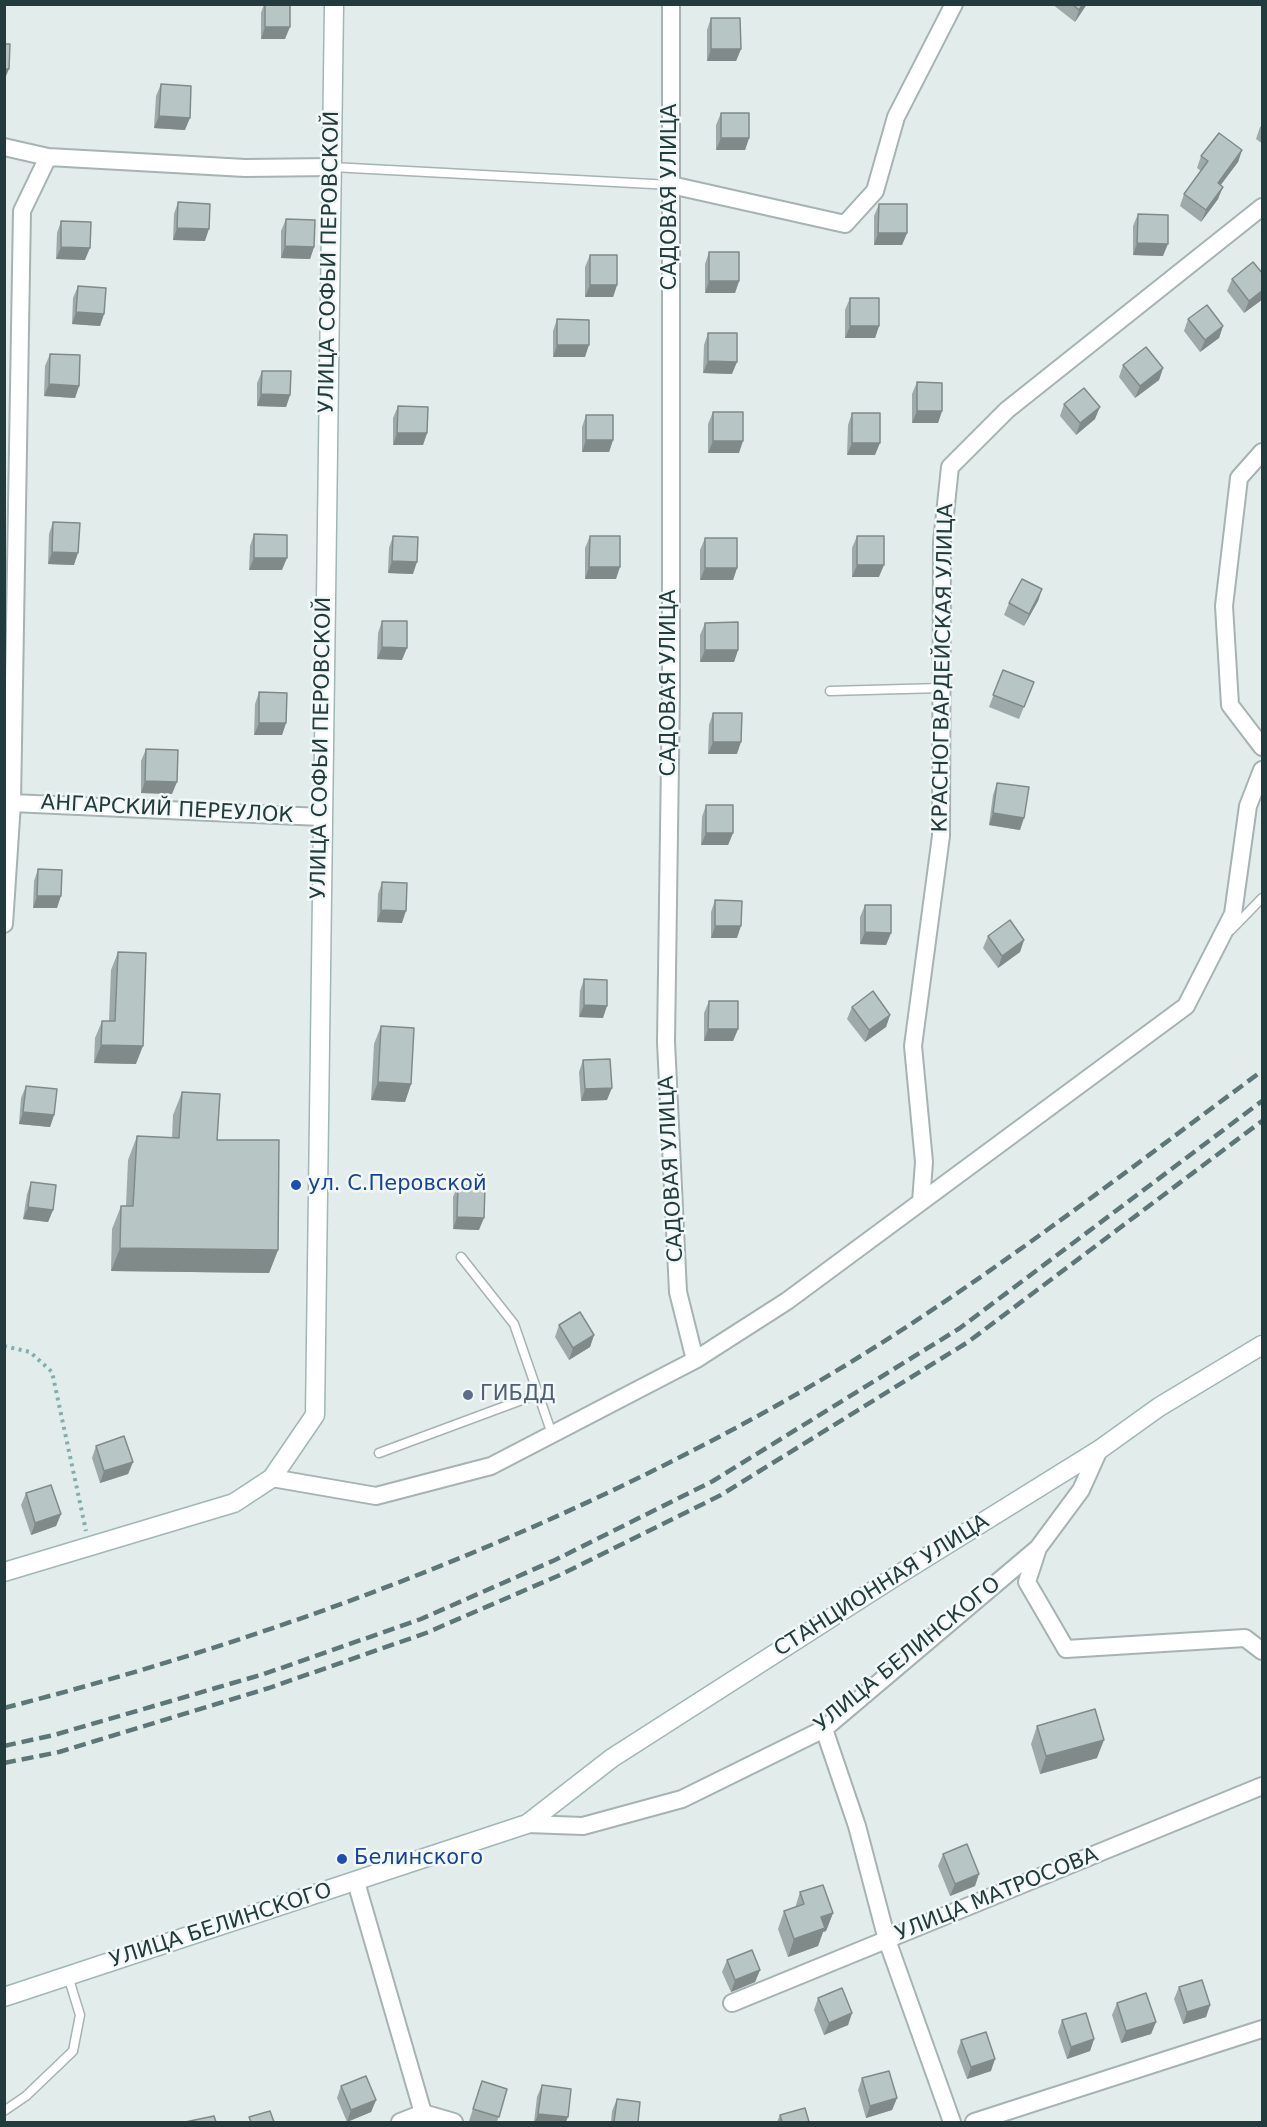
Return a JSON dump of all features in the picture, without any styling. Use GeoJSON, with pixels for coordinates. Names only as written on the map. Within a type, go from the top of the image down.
{"type":"FeatureCollection","features":[{"type":"Feature","properties":{"kind":"main road","name":"УЛИЦА СОФЬИ ПЕРОВСКОЙ"},"geometry":{"type":"LineString","coordinates":[[272,1478],[315,1415],[321,817],[334,4]]}},
{"type":"Feature","properties":{"kind":"main road","name":"СТАНЦИОННАЯ УЛИЦА"},"geometry":{"type":"LineString","coordinates":[[506,1833],[527,1824],[612,1758],[893,1578],[1099,1450],[1159,1407],[1263,1345]]}},
{"type":"Feature","properties":{"kind":"main road"},"geometry":{"type":"LineString","coordinates":[[4,1572],[234,1503],[272,1478]]}},
{"type":"Feature","properties":{"kind":"main road","name":"УЛИЦА БЕЛИНСКОГО"},"geometry":{"type":"LineString","coordinates":[[4,1997],[506,1833]]}},
{"type":"Feature","properties":{"kind":"street","name":"САДОВАЯ УЛИЦА"},"geometry":{"type":"LineString","coordinates":[[671,4],[671,691],[666,1042],[678,1292],[695,1360]]}},
{"type":"Feature","properties":{"kind":"street"},"geometry":{"type":"LineString","coordinates":[[671,185],[845,224],[875,190],[897,117],[954,4]]}},
{"type":"Feature","properties":{"kind":"street"},"geometry":{"type":"LineString","coordinates":[[4,147],[48,157],[245,168],[332,167]]}},
{"type":"Feature","properties":{"kind":"street"},"geometry":{"type":"LineString","coordinates":[[4,924],[12,803],[22,211],[48,157]]}},
{"type":"Feature","properties":{"kind":"street","name":"КРАСНОГВАРДЕЙСКАЯ УЛИЦА"},"geometry":{"type":"LineString","coordinates":[[921,1202],[924,1161],[913,1046],[941,836],[942,542],[950,467],[1007,410],[1263,207]]}},
{"type":"Feature","properties":{"kind":"street"},"geometry":{"type":"LineString","coordinates":[[1263,452],[1239,478],[1224,606],[1230,705],[1263,747]]}},
{"type":"Feature","properties":{"kind":"street"},"geometry":{"type":"LineString","coordinates":[[272,1478],[376,1496],[491,1466],[695,1360],[787,1301],[1186,1006],[1233,914],[1248,806],[1263,770]]}},
{"type":"Feature","properties":{"kind":"street","name":"АНГАРСКИЙ ПЕРЕУЛОК"},"geometry":{"type":"LineString","coordinates":[[12,803],[321,817]]}},
{"type":"Feature","properties":{"kind":"street","name":"УЛИЦА БЕЛИНСКОГО"},"geometry":{"type":"LineString","coordinates":[[527,1824],[583,1826],[682,1799],[824,1729],[1038,1548],[1081,1490],[1099,1450]]}},
{"type":"Feature","properties":{"kind":"street"},"geometry":{"type":"LineString","coordinates":[[1038,1548],[1027,1582],[1066,1649],[1245,1638],[1263,1651]]}},
{"type":"Feature","properties":{"kind":"street"},"geometry":{"type":"LineString","coordinates":[[824,1729],[857,1826],[887,1940],[952,2122]]}},
{"type":"Feature","properties":{"kind":"street","name":"УЛИЦА МАТРОСОВА"},"geometry":{"type":"LineString","coordinates":[[732,2003],[1263,1786]]}},
{"type":"Feature","properties":{"kind":"street"},"geometry":{"type":"LineString","coordinates":[[356,1882],[423,2118]]}},
{"type":"Feature","properties":{"kind":"street"},"geometry":{"type":"LineString","coordinates":[[974,2122],[1263,2029]]}},
{"type":"Feature","properties":{"kind":"street"},"geometry":{"type":"LineString","coordinates":[[400,2122],[423,2118],[454,2122]]}},
{"type":"Feature","properties":{"kind":"lane"},"geometry":{"type":"LineString","coordinates":[[332,167],[671,185]]}},
{"type":"Feature","properties":{"kind":"lane"},"geometry":{"type":"LineString","coordinates":[[830,692],[941,688]]}},
{"type":"Feature","properties":{"kind":"lane"},"geometry":{"type":"LineString","coordinates":[[1218,943],[1263,898]]}},
{"type":"Feature","properties":{"kind":"lane"},"geometry":{"type":"LineString","coordinates":[[461,1257],[514,1324],[552,1434]]}},
{"type":"Feature","properties":{"kind":"lane"},"geometry":{"type":"LineString","coordinates":[[379,1453],[538,1394]]}},
{"type":"Feature","properties":{"kind":"lane"},"geometry":{"type":"LineString","coordinates":[[4,2111],[26,2096],[73,2051],[80,2015],[68,1976]]}},
{"type":"Feature","properties":{"kind":"path"},"geometry":{"type":"LineString","coordinates":[[4,1346],[30,1352],[52,1372],[89,1546]]}},
{"type":"Feature","properties":{"kind":"building"},"geometry":{"type":"Polygon","coordinates":[[[265,4],[290,4],[290,27],[265,27],[265,4]]]}},
{"type":"Feature","properties":{"kind":"building"},"geometry":{"type":"Polygon","coordinates":[[[1072,4],[1083,4],[1079,10],[1072,4]]]}},
{"type":"Feature","properties":{"kind":"building"},"geometry":{"type":"Polygon","coordinates":[[[711,18],[740,18],[741,49],[711,49],[711,18]]]}},
{"type":"Feature","properties":{"kind":"building"},"geometry":{"type":"Polygon","coordinates":[[[4,44],[10,44],[9,69],[4,69],[4,44]]]}},
{"type":"Feature","properties":{"kind":"building"},"geometry":{"type":"Polygon","coordinates":[[[161,84],[191,86],[190,118],[159,116],[161,84]]]}},
{"type":"Feature","properties":{"kind":"building"},"geometry":{"type":"Polygon","coordinates":[[[721,113],[749,113],[749,138],[721,138],[721,113]]]}},
{"type":"Feature","properties":{"kind":"building"},"geometry":{"type":"Polygon","coordinates":[[[1219,133],[1242,150],[1218,183],[1223,187],[1206,210],[1184,194],[1208,161],[1201,156],[1219,133]]]}},
{"type":"Feature","properties":{"kind":"building"},"geometry":{"type":"Polygon","coordinates":[[[178,202],[210,204],[209,229],[177,228],[178,202]]]}},
{"type":"Feature","properties":{"kind":"building"},"geometry":{"type":"Polygon","coordinates":[[[879,204],[907,204],[907,233],[878,233],[879,204]]]}},
{"type":"Feature","properties":{"kind":"building"},"geometry":{"type":"Polygon","coordinates":[[[1138,214],[1168,215],[1168,244],[1137,243],[1138,214]]]}},
{"type":"Feature","properties":{"kind":"building"},"geometry":{"type":"Polygon","coordinates":[[[286,219],[315,220],[314,247],[285,246],[286,219]]]}},
{"type":"Feature","properties":{"kind":"building"},"geometry":{"type":"Polygon","coordinates":[[[61,221],[91,222],[90,248],[61,247],[61,221]]]}},
{"type":"Feature","properties":{"kind":"building"},"geometry":{"type":"Polygon","coordinates":[[[709,252],[739,252],[739,281],[709,281],[709,252]]]}},
{"type":"Feature","properties":{"kind":"building"},"geometry":{"type":"Polygon","coordinates":[[[590,255],[617,255],[617,285],[590,285],[590,255]]]}},
{"type":"Feature","properties":{"kind":"building"},"geometry":{"type":"Polygon","coordinates":[[[1253,262],[1263,274],[1263,290],[1249,301],[1232,279],[1253,262]]]}},
{"type":"Feature","properties":{"kind":"building"},"geometry":{"type":"Polygon","coordinates":[[[78,286],[106,288],[104,314],[76,312],[78,286]]]}},
{"type":"Feature","properties":{"kind":"building"},"geometry":{"type":"Polygon","coordinates":[[[850,298],[879,298],[879,326],[850,326],[850,298]]]}},
{"type":"Feature","properties":{"kind":"building"},"geometry":{"type":"Polygon","coordinates":[[[1207,305],[1223,326],[1205,340],[1188,319],[1207,305]]]}},
{"type":"Feature","properties":{"kind":"building"},"geometry":{"type":"Polygon","coordinates":[[[557,319],[589,320],[589,345],[557,345],[557,319]]]}},
{"type":"Feature","properties":{"kind":"building"},"geometry":{"type":"Polygon","coordinates":[[[708,333],[737,333],[737,362],[708,361],[708,333]]]}},
{"type":"Feature","properties":{"kind":"building"},"geometry":{"type":"Polygon","coordinates":[[[1146,347],[1163,368],[1140,386],[1123,365],[1146,347]]]}},
{"type":"Feature","properties":{"kind":"building"},"geometry":{"type":"Polygon","coordinates":[[[50,354],[80,355],[79,386],[49,384],[50,354]]]}},
{"type":"Feature","properties":{"kind":"building"},"geometry":{"type":"Polygon","coordinates":[[[262,371],[291,371],[290,395],[261,394],[262,371]]]}},
{"type":"Feature","properties":{"kind":"building"},"geometry":{"type":"Polygon","coordinates":[[[917,382],[942,383],[942,411],[917,411],[917,382]]]}},
{"type":"Feature","properties":{"kind":"building"},"geometry":{"type":"Polygon","coordinates":[[[1084,388],[1100,407],[1080,423],[1064,404],[1084,388]]]}},
{"type":"Feature","properties":{"kind":"building"},"geometry":{"type":"Polygon","coordinates":[[[398,406],[428,407],[427,433],[397,433],[398,406]]]}},
{"type":"Feature","properties":{"kind":"building"},"geometry":{"type":"Polygon","coordinates":[[[713,412],[743,412],[743,441],[713,441],[713,412]]]}},
{"type":"Feature","properties":{"kind":"building"},"geometry":{"type":"Polygon","coordinates":[[[852,413],[880,413],[880,443],[852,443],[852,413]]]}},
{"type":"Feature","properties":{"kind":"building"},"geometry":{"type":"Polygon","coordinates":[[[586,415],[613,415],[613,440],[586,440],[586,415]]]}},
{"type":"Feature","properties":{"kind":"building"},"geometry":{"type":"Polygon","coordinates":[[[53,522],[80,523],[78,553],[52,552],[53,522]]]}},
{"type":"Feature","properties":{"kind":"building"},"geometry":{"type":"Polygon","coordinates":[[[254,534],[287,535],[287,558],[254,558],[254,534]]]}},
{"type":"Feature","properties":{"kind":"building"},"geometry":{"type":"Polygon","coordinates":[[[393,536],[418,537],[417,562],[392,561],[393,536]]]}},
{"type":"Feature","properties":{"kind":"building"},"geometry":{"type":"Polygon","coordinates":[[[590,536],[620,536],[620,567],[589,567],[590,536]]]}},
{"type":"Feature","properties":{"kind":"building"},"geometry":{"type":"Polygon","coordinates":[[[857,536],[884,536],[884,565],[857,565],[857,536]]]}},
{"type":"Feature","properties":{"kind":"building"},"geometry":{"type":"Polygon","coordinates":[[[705,538],[737,538],[737,568],[705,568],[705,538]]]}},
{"type":"Feature","properties":{"kind":"building"},"geometry":{"type":"Polygon","coordinates":[[[1022,579],[1042,589],[1029,614],[1009,603],[1022,579]]]}},
{"type":"Feature","properties":{"kind":"building"},"geometry":{"type":"Polygon","coordinates":[[[382,621],[407,621],[407,648],[382,647],[382,621]]]}},
{"type":"Feature","properties":{"kind":"building"},"geometry":{"type":"Polygon","coordinates":[[[738,622],[738,650],[705,650],[705,623],[738,622]]]}},
{"type":"Feature","properties":{"kind":"building"},"geometry":{"type":"Polygon","coordinates":[[[1003,670],[1034,682],[1024,707],[993,695],[1003,670]]]}},
{"type":"Feature","properties":{"kind":"building"},"geometry":{"type":"Polygon","coordinates":[[[259,692],[287,693],[286,723],[259,723],[259,692]]]}},
{"type":"Feature","properties":{"kind":"building"},"geometry":{"type":"Polygon","coordinates":[[[713,713],[742,713],[741,742],[713,742],[713,713]]]}},
{"type":"Feature","properties":{"kind":"building"},"geometry":{"type":"Polygon","coordinates":[[[146,749],[178,750],[177,782],[145,781],[146,749]]]}},
{"type":"Feature","properties":{"kind":"building"},"geometry":{"type":"Polygon","coordinates":[[[997,783],[1029,787],[1024,818],[993,813],[997,783]]]}},
{"type":"Feature","properties":{"kind":"building"},"geometry":{"type":"Polygon","coordinates":[[[706,805],[733,805],[733,833],[706,833],[706,805]]]}},
{"type":"Feature","properties":{"kind":"building"},"geometry":{"type":"Polygon","coordinates":[[[38,869],[62,870],[61,896],[37,896],[38,869]]]}},
{"type":"Feature","properties":{"kind":"building"},"geometry":{"type":"Polygon","coordinates":[[[382,882],[407,883],[406,911],[381,910],[382,882]]]}},
{"type":"Feature","properties":{"kind":"building"},"geometry":{"type":"Polygon","coordinates":[[[715,900],[742,901],[741,926],[715,926],[715,900]]]}},
{"type":"Feature","properties":{"kind":"building"},"geometry":{"type":"Polygon","coordinates":[[[865,905],[891,905],[891,933],[865,932],[865,905]]]}},
{"type":"Feature","properties":{"kind":"building"},"geometry":{"type":"Polygon","coordinates":[[[1010,920],[1024,940],[1002,956],[988,936],[1010,920]]]}},
{"type":"Feature","properties":{"kind":"building"},"geometry":{"type":"Polygon","coordinates":[[[118,952],[146,953],[143,1046],[101,1045],[102,1021],[115,1021],[118,952]]]}},
{"type":"Feature","properties":{"kind":"building"},"geometry":{"type":"Polygon","coordinates":[[[584,979],[607,980],[607,1006],[584,1005],[584,979]]]}},
{"type":"Feature","properties":{"kind":"building"},"geometry":{"type":"Polygon","coordinates":[[[873,991],[890,1015],[869,1030],[852,1007],[873,991]]]}},
{"type":"Feature","properties":{"kind":"building"},"geometry":{"type":"Polygon","coordinates":[[[709,1001],[738,1001],[738,1029],[708,1029],[709,1001]]]}},
{"type":"Feature","properties":{"kind":"building"},"geometry":{"type":"Polygon","coordinates":[[[381,1026],[414,1028],[411,1084],[378,1082],[381,1026]]]}},
{"type":"Feature","properties":{"kind":"building"},"geometry":{"type":"Polygon","coordinates":[[[610,1059],[612,1088],[585,1089],[583,1060],[610,1059]]]}},
{"type":"Feature","properties":{"kind":"building"},"geometry":{"type":"Polygon","coordinates":[[[26,1086],[57,1089],[54,1115],[23,1112],[26,1086]]]}},
{"type":"Feature","properties":{"kind":"building"},"geometry":{"type":"Polygon","coordinates":[[[182,1092],[220,1094],[217,1140],[279,1140],[278,1250],[120,1248],[121,1206],[133,1206],[137,1136],[179,1138],[182,1092]]]}},
{"type":"Feature","properties":{"kind":"building"},"geometry":{"type":"Polygon","coordinates":[[[31,1182],[56,1185],[53,1210],[28,1207],[31,1182]]]}},
{"type":"Feature","properties":{"kind":"building"},"geometry":{"type":"Polygon","coordinates":[[[458,1185],[485,1186],[484,1218],[457,1217],[458,1185]]]}},
{"type":"Feature","properties":{"kind":"building"},"geometry":{"type":"Polygon","coordinates":[[[580,1312],[594,1335],[573,1348],[559,1325],[580,1312]]]}},
{"type":"Feature","properties":{"kind":"building"},"geometry":{"type":"Polygon","coordinates":[[[124,1436],[133,1462],[104,1471],[96,1446],[124,1436]]]}},
{"type":"Feature","properties":{"kind":"building"},"geometry":{"type":"Polygon","coordinates":[[[51,1485],[61,1514],[35,1523],[26,1493],[51,1485]]]}},
{"type":"Feature","properties":{"kind":"building"},"geometry":{"type":"Polygon","coordinates":[[[1095,1709],[1104,1740],[1046,1756],[1037,1726],[1095,1709]]]}},
{"type":"Feature","properties":{"kind":"building"},"geometry":{"type":"Polygon","coordinates":[[[967,1844],[979,1874],[955,1884],[943,1854],[967,1844]]]}},
{"type":"Feature","properties":{"kind":"building"},"geometry":{"type":"Polygon","coordinates":[[[823,1885],[833,1913],[821,1917],[825,1928],[794,1939],[784,1911],[804,1904],[800,1892],[823,1885]]]}},
{"type":"Feature","properties":{"kind":"building"},"geometry":{"type":"Polygon","coordinates":[[[752,1950],[760,1970],[735,1980],[727,1960],[752,1950]]]}},
{"type":"Feature","properties":{"kind":"building"},"geometry":{"type":"Polygon","coordinates":[[[1202,1980],[1210,2005],[1187,2012],[1179,1987],[1202,1980]]]}},
{"type":"Feature","properties":{"kind":"building"},"geometry":{"type":"Polygon","coordinates":[[[842,1988],[852,2013],[829,2023],[818,1998],[842,1988]]]}},
{"type":"Feature","properties":{"kind":"building"},"geometry":{"type":"Polygon","coordinates":[[[1146,1993],[1156,2022],[1126,2031],[1117,2003],[1146,1993]]]}},
{"type":"Feature","properties":{"kind":"building"},"geometry":{"type":"Polygon","coordinates":[[[1086,2013],[1094,2039],[1071,2047],[1062,2020],[1086,2013]]]}},
{"type":"Feature","properties":{"kind":"building"},"geometry":{"type":"Polygon","coordinates":[[[986,2032],[995,2059],[971,2067],[961,2040],[986,2032]]]}},
{"type":"Feature","properties":{"kind":"building"},"geometry":{"type":"Polygon","coordinates":[[[889,2071],[897,2098],[870,2106],[862,2078],[889,2071]]]}},
{"type":"Feature","properties":{"kind":"building"},"geometry":{"type":"Polygon","coordinates":[[[366,2076],[376,2100],[351,2110],[341,2086],[366,2076]]]}},
{"type":"Feature","properties":{"kind":"building"},"geometry":{"type":"Polygon","coordinates":[[[482,2081],[507,2089],[499,2117],[473,2109],[482,2081]]]}},
{"type":"Feature","properties":{"kind":"building"},"geometry":{"type":"Polygon","coordinates":[[[542,2085],[571,2089],[568,2117],[538,2114],[542,2085]]]}},
{"type":"Feature","properties":{"kind":"building"},"geometry":{"type":"Polygon","coordinates":[[[617,2099],[640,2102],[638,2122],[614,2122],[617,2099]]]}},
{"type":"Feature","properties":{"kind":"building"},"geometry":{"type":"Polygon","coordinates":[[[805,2108],[809,2122],[782,2122],[780,2115],[805,2108]]]}},
{"type":"Feature","properties":{"kind":"building"},"geometry":{"type":"Polygon","coordinates":[[[270,2111],[274,2122],[251,2122],[249,2117],[270,2111]]]}},
{"type":"Feature","properties":{"kind":"building"},"geometry":{"type":"Polygon","coordinates":[[[214,2116],[216,2122],[185,2122],[214,2116]]]}},
{"type":"Feature","properties":{"kind":"railway"},"geometry":{"type":"LineString","coordinates":[[4,1708],[105,1681],[205,1650],[402,1581],[499,1542],[689,1453],[844,1366],[967,1287],[1262,1071]]}},
{"type":"Feature","properties":{"kind":"railway"},"geometry":{"type":"LineString","coordinates":[[4,1746],[54,1735],[264,1674],[421,1619],[555,1560],[713,1481],[960,1328],[1262,1101]]}},
{"type":"Feature","properties":{"kind":"railway"},"geometry":{"type":"LineString","coordinates":[[4,1763],[59,1752],[269,1688],[426,1633],[560,1575],[721,1495],[968,1342],[1262,1121]]}},
{"type":"Feature","properties":{"kind":"place","name":"ул. С.Перовской"},"geometry":{"type":"Point","coordinates":[296,1185]}},
{"type":"Feature","properties":{"kind":"place","name":"ГИБДД"},"geometry":{"type":"Point","coordinates":[468,1395]}},
{"type":"Feature","properties":{"kind":"place","name":"Белинского"},"geometry":{"type":"Point","coordinates":[342,1859]}}]}
